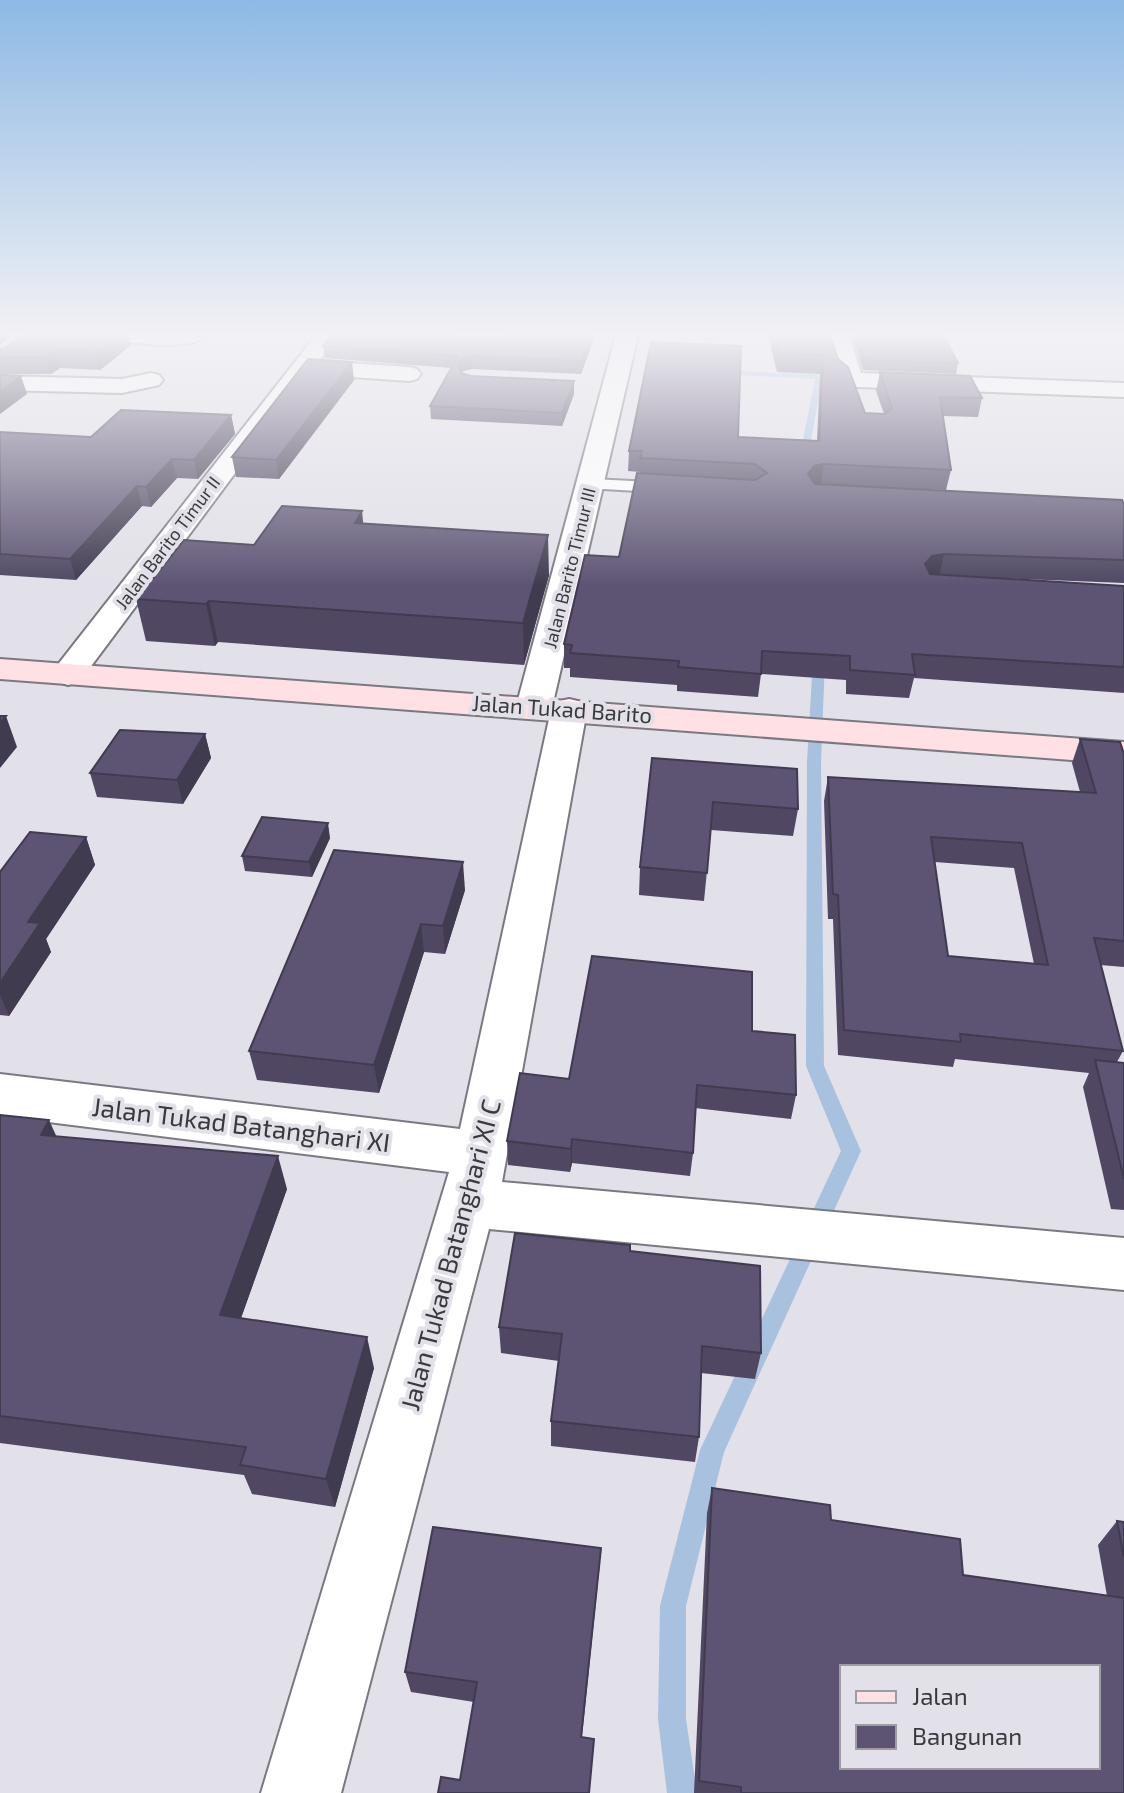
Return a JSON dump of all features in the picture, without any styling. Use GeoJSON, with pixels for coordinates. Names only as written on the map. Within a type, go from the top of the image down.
{"type":"FeatureCollection","features":[{"type":"Feature","properties":{"kind":"street","name":"Jalan Barito Timur II"},"geometry":{"type":"LineString","coordinates":[[68,674],[263,419]]}},
{"type":"Feature","properties":{"kind":"street","name":"Jalan Barito Timur III"},"geometry":{"type":"LineString","coordinates":[[552,708],[601,419]]}},
{"type":"Feature","properties":{"kind":"street","name":"Jalan Tukad Barito"},"geometry":{"type":"LineString","coordinates":[[0,669],[865,731],[1124,753]]}},
{"type":"Feature","properties":{"kind":"street","name":"Jalan Tukad Batanghari XI C"},"geometry":{"type":"LineString","coordinates":[[301,1793],[475,1179],[552,708]]}},
{"type":"Feature","properties":{"kind":"street","name":"Jalan Tukad Batanghari XI"},"geometry":{"type":"LineString","coordinates":[[0,1095],[784,1234],[1124,1264]]}},
{"type":"Feature","properties":{"kind":"lane"},"geometry":{"type":"LineString","coordinates":[[592,484],[694,489]]}},
{"type":"Feature","properties":{"kind":"building"},"geometry":{"type":"Polygon","coordinates":[[[111,419],[228,419],[194,460],[172,459],[146,487],[137,486],[70,559],[0,554],[0,432],[91,437],[111,419]]]}},
{"type":"Feature","properties":{"kind":"building"},"geometry":{"type":"Polygon","coordinates":[[[262,419],[308,419],[276,460],[232,457],[262,419]]]}},
{"type":"Feature","properties":{"kind":"building"},"geometry":{"type":"Polygon","coordinates":[[[636,419],[739,419],[738,437],[819,441],[820,419],[943,419],[951,470],[824,464],[814,466],[808,474],[815,484],[1122,500],[1124,560],[944,554],[932,556],[925,564],[930,574],[1124,586],[1124,667],[912,654],[915,675],[850,670],[850,656],[762,651],[761,674],[678,667],[679,661],[570,653],[572,645],[564,644],[585,555],[619,557],[637,473],[755,480],[767,473],[755,464],[640,458],[642,451],[629,451],[636,419]]]}},
{"type":"Feature","properties":{"kind":"building"},"geometry":{"type":"Polygon","coordinates":[[[282,506],[362,511],[355,523],[548,535],[523,623],[209,601],[206,604],[136,599],[184,540],[254,545],[282,506]]]}},
{"type":"Feature","properties":{"kind":"building"},"geometry":{"type":"Polygon","coordinates":[[[120,730],[205,734],[177,780],[90,773],[120,730]]]}},
{"type":"Feature","properties":{"kind":"building"},"geometry":{"type":"Polygon","coordinates":[[[1080,739],[1120,742],[1124,754],[1124,941],[1094,938],[1123,1051],[960,1034],[961,1042],[844,1030],[838,895],[833,894],[828,777],[1096,793],[1080,739]],[[931,837],[948,956],[1048,965],[1022,843],[931,837]]]}},
{"type":"Feature","properties":{"kind":"building"},"geometry":{"type":"Polygon","coordinates":[[[652,758],[797,769],[798,809],[713,802],[707,873],[640,867],[652,758]]]}},
{"type":"Feature","properties":{"kind":"building"},"geometry":{"type":"Polygon","coordinates":[[[262,817],[328,823],[309,862],[242,856],[262,817]]]}},
{"type":"Feature","properties":{"kind":"building"},"geometry":{"type":"Polygon","coordinates":[[[30,832],[86,837],[28,922],[40,923],[0,983],[0,872],[30,832]]]}},
{"type":"Feature","properties":{"kind":"building"},"geometry":{"type":"Polygon","coordinates":[[[334,850],[463,862],[443,926],[421,924],[374,1065],[249,1051],[334,850]]]}},
{"type":"Feature","properties":{"kind":"building"},"geometry":{"type":"Polygon","coordinates":[[[592,956],[752,972],[752,1031],[795,1035],[796,1095],[697,1085],[693,1153],[572,1139],[571,1149],[507,1141],[520,1073],[569,1079],[592,956]]]}},
{"type":"Feature","properties":{"kind":"building"},"geometry":{"type":"Polygon","coordinates":[[[1095,1060],[1124,1063],[1124,1179],[1095,1060]]]}},
{"type":"Feature","properties":{"kind":"building"},"geometry":{"type":"Polygon","coordinates":[[[0,1115],[49,1120],[41,1135],[278,1156],[220,1315],[367,1337],[326,1479],[240,1465],[246,1447],[0,1416],[0,1115]]]}},
{"type":"Feature","properties":{"kind":"building"},"geometry":{"type":"Polygon","coordinates":[[[515,1233],[630,1245],[630,1251],[760,1266],[761,1353],[702,1346],[699,1437],[551,1421],[562,1334],[499,1327],[515,1233]]]}},
{"type":"Feature","properties":{"kind":"building"},"geometry":{"type":"Polygon","coordinates":[[[712,1488],[830,1505],[831,1520],[960,1539],[963,1575],[1124,1598],[1124,1793],[741,1793],[741,1787],[699,1781],[712,1488]]]}},
{"type":"Feature","properties":{"kind":"building"},"geometry":{"type":"Polygon","coordinates":[[[1117,1521],[1124,1522],[1124,1558],[1117,1521]]]}},
{"type":"Feature","properties":{"kind":"building"},"geometry":{"type":"Polygon","coordinates":[[[433,1527],[601,1548],[581,1737],[594,1739],[589,1793],[438,1793],[441,1777],[460,1780],[477,1682],[405,1672],[433,1527]]]}},
{"type":"Feature","properties":{"kind":"waterway"},"geometry":{"type":"LineString","coordinates":[[804,460],[812,419]]}},
{"type":"Feature","properties":{"kind":"waterway"},"geometry":{"type":"LineString","coordinates":[[682,1793],[672,1719],[673,1606],[712,1450],[851,1151],[815,1066],[814,762],[819,659]]}}]}
